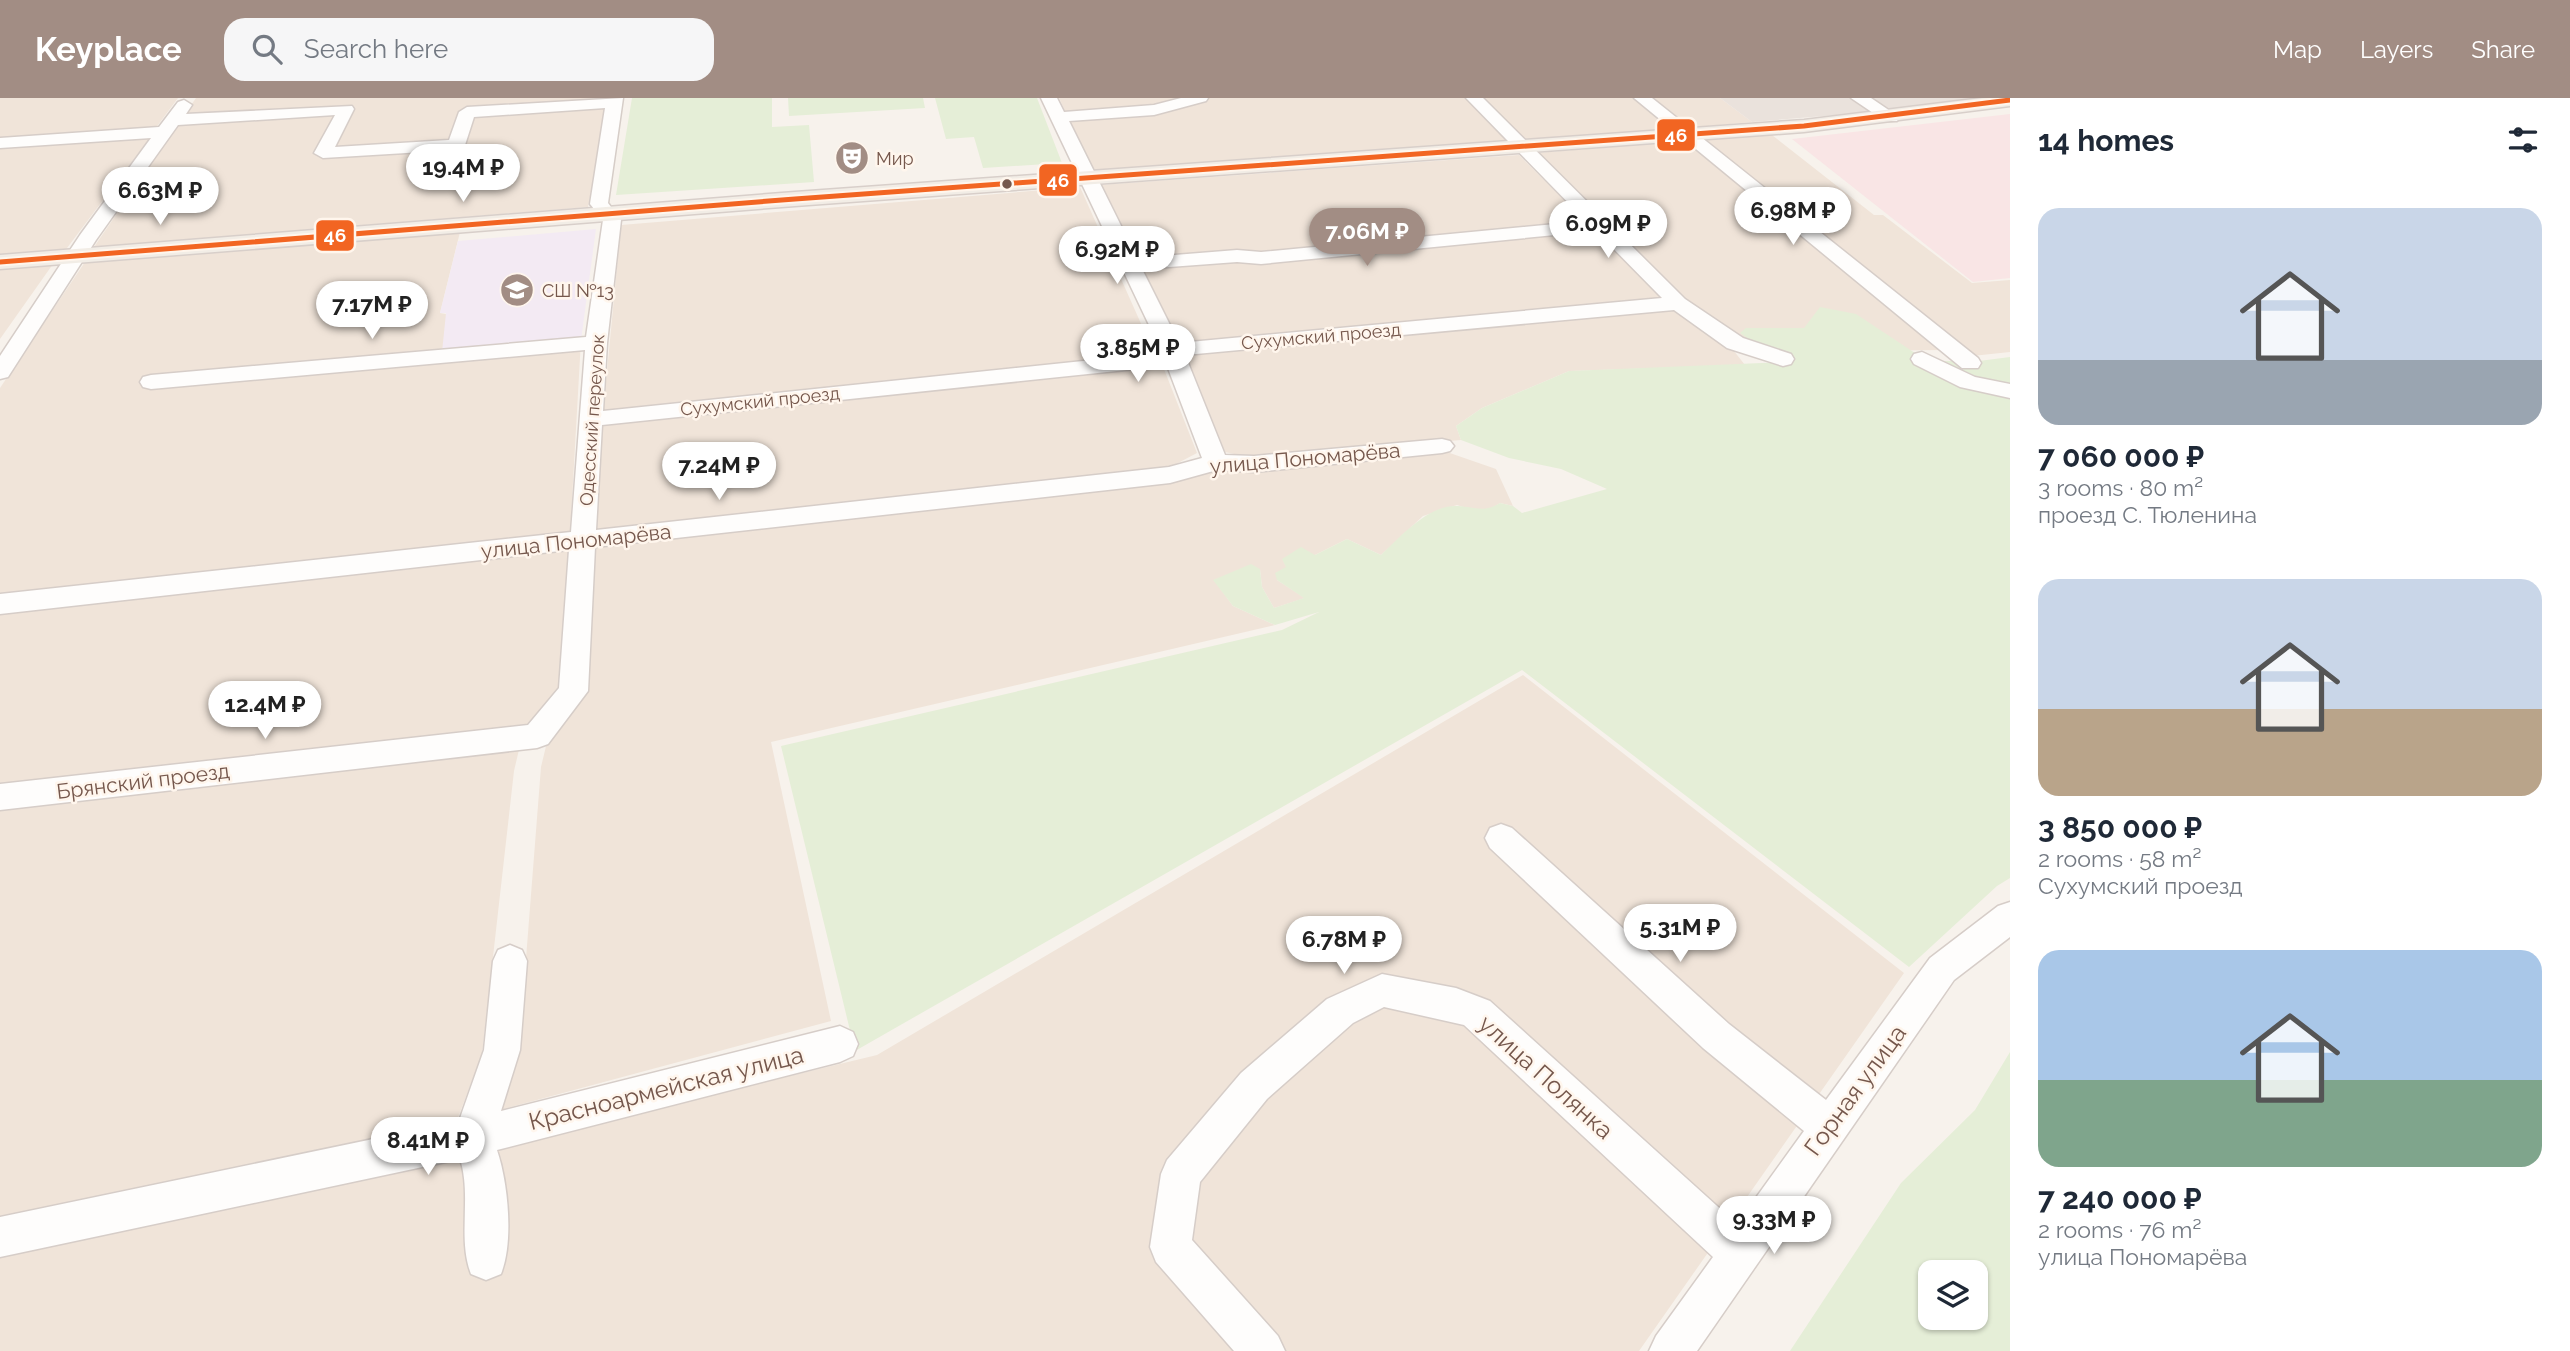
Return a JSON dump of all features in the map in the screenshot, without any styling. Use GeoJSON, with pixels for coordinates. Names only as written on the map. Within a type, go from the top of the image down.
{"type":"FeatureCollection","features":[{"type":"Feature","properties":{"kind":"main road"},"geometry":{"type":"LineString","coordinates":[[0,262],[606,214],[1688,135],[1891,117],[2010,100]]}},
{"type":"Feature","properties":{"kind":"street"},"geometry":{"type":"LineString","coordinates":[[0,372],[76,256],[188,98]]}},
{"type":"Feature","properties":{"kind":"street"},"geometry":{"type":"LineString","coordinates":[[1049,98],[1172,350],[1216,462]]}},
{"type":"Feature","properties":{"kind":"street"},"geometry":{"type":"LineString","coordinates":[[1058,117],[1154,110],[1200,98]]}},
{"type":"Feature","properties":{"kind":"street"},"geometry":{"type":"LineString","coordinates":[[1475,98],[1678,303],[1735,344],[1783,359]]}},
{"type":"Feature","properties":{"kind":"street"},"geometry":{"type":"LineString","coordinates":[[1642,98],[1970,363]]}},
{"type":"Feature","properties":{"kind":"street"},"geometry":{"type":"LineString","coordinates":[[1859,98],[1891,117]]}},
{"type":"Feature","properties":{"kind":"street"},"geometry":{"type":"LineString","coordinates":[[348,103],[323,153],[456,145],[470,105],[615,101]]}},
{"type":"Feature","properties":{"kind":"street","name":"Одесский переулок"},"geometry":{"type":"LineString","coordinates":[[537,736],[573,691],[596,344],[612,220],[599,204],[615,101]]}},
{"type":"Feature","properties":{"kind":"street"},"geometry":{"type":"LineString","coordinates":[[0,143],[169,126],[348,103]]}},
{"type":"Feature","properties":{"kind":"street"},"geometry":{"type":"LineString","coordinates":[[1129,264],[1237,256],[1261,258],[1601,225]]}},
{"type":"Feature","properties":{"kind":"street","name":"Сухумский проезд"},"geometry":{"type":"LineString","coordinates":[[591,418],[1155,360],[1172,350],[1678,303]]}},
{"type":"Feature","properties":{"kind":"street"},"geometry":{"type":"LineString","coordinates":[[151,382],[596,344]]}},
{"type":"Feature","properties":{"kind":"street"},"geometry":{"type":"LineString","coordinates":[[1922,359],[1968,382],[2010,391]]}},
{"type":"Feature","properties":{"kind":"street","name":"улица Пономарёва"},"geometry":{"type":"LineString","coordinates":[[0,604],[1170,475],[1216,462],[1254,464],[1442,446]]}},
{"type":"Feature","properties":{"kind":"street","name":"Брянский проезд"},"geometry":{"type":"LineString","coordinates":[[0,797],[537,736]]}},
{"type":"Feature","properties":{"kind":"street"},"geometry":{"type":"LineString","coordinates":[[1501,838],[1716,1036],[1829,1127]]}},
{"type":"Feature","properties":{"kind":"street","name":"Горная улица"},"geometry":{"type":"LineString","coordinates":[[1671,1351],[1942,969],[2010,917]]}},
{"type":"Feature","properties":{"kind":"street"},"geometry":{"type":"LineString","coordinates":[[486,1259],[486,1178],[473,1136],[502,1050],[510,961]]}},
{"type":"Feature","properties":{"kind":"street","name":"улица Полянка"},"geometry":{"type":"LineString","coordinates":[[1264,1351],[1171,1247],[1181,1174],[1254,1086],[1340,1011],[1382,990],[1456,1005],[1477,1013],[1739,1253]]}},
{"type":"Feature","properties":{"kind":"street","name":"Красноармейская улица"},"geometry":{"type":"LineString","coordinates":[[0,1237],[473,1136],[840,1044]]}},
{"type":"Feature","properties":{"kind":"shaded area"},"geometry":{"type":"Polygon","coordinates":[[[0,98],[178,98],[155,129],[0,140],[0,98]]]}},
{"type":"Feature","properties":{"kind":"shaded area"},"geometry":{"type":"Polygon","coordinates":[[[196,98],[609,98],[588,207],[94,247],[196,98]]]}},
{"type":"Feature","properties":{"kind":"shaded area"},"geometry":{"type":"Polygon","coordinates":[[[1059,98],[1466,98],[1508,142],[1093,173],[1059,98]]]}},
{"type":"Feature","properties":{"kind":"shaded area"},"geometry":{"type":"Polygon","coordinates":[[[1484,98],[1634,98],[1672,130],[1525,141],[1484,98]]]}},
{"type":"Feature","properties":{"kind":"shaded area"},"geometry":{"type":"Polygon","coordinates":[[[1648,98],[1720,98],[1752,122],[1685,128],[1648,98]]]}},
{"type":"Feature","properties":{"kind":"shaded area"},"geometry":{"type":"Polygon","coordinates":[[[1720,98],[1981,98],[1873,112],[1752,122],[1720,98]]]}},
{"type":"Feature","properties":{"kind":"shaded area"},"geometry":{"type":"Polygon","coordinates":[[[2010,114],[2010,278],[1973,282],[1792,139],[2010,114]]]}},
{"type":"Feature","properties":{"kind":"shaded area"},"geometry":{"type":"Polygon","coordinates":[[[152,135],[64,252],[0,257],[0,146],[152,135]]]}},
{"type":"Feature","properties":{"kind":"shaded area"},"geometry":{"type":"Polygon","coordinates":[[[1772,135],[1874,215],[1883,215],[1972,283],[2010,280],[2010,352],[1972,356],[1699,140],[1772,135]]]}},
{"type":"Feature","properties":{"kind":"shaded area"},"geometry":{"type":"Polygon","coordinates":[[[1687,141],[1943,350],[1762,352],[1683,302],[1536,153],[1687,141]]]}},
{"type":"Feature","properties":{"kind":"shaded area"},"geometry":{"type":"Polygon","coordinates":[[[1519,155],[1588,224],[1260,254],[1138,261],[1099,185],[1519,155]]]}},
{"type":"Feature","properties":{"kind":"shaded area"},"geometry":{"type":"Polygon","coordinates":[[[1080,187],[1155,355],[603,413],[621,225],[1080,187]]]}},
{"type":"Feature","properties":{"kind":"shaded area","name":"СШ №13"},"geometry":{"type":"Polygon","coordinates":[[[596,229],[581,340],[442,352],[446,313],[440,313],[458,241],[596,229]]]}},
{"type":"Feature","properties":{"kind":"shaded area"},"geometry":{"type":"Polygon","coordinates":[[[1597,231],[1662,296],[1653,302],[1180,345],[1143,268],[1597,231]]]}},
{"type":"Feature","properties":{"kind":"shaded area"},"geometry":{"type":"Polygon","coordinates":[[[460,232],[440,313],[581,340],[570,535],[0,595],[0,388],[85,262],[460,232]]]}},
{"type":"Feature","properties":{"kind":"shaded area"},"geometry":{"type":"Polygon","coordinates":[[[53,264],[0,339],[0,268],[53,264]]]}},
{"type":"Feature","properties":{"kind":"shaded area"},"geometry":{"type":"Polygon","coordinates":[[[1676,308],[1730,346],[1745,365],[1569,371],[1482,408],[1456,426],[1461,440],[1253,458],[1225,452],[1183,353],[1676,308]]]}},
{"type":"Feature","properties":{"kind":"shaded area"},"geometry":{"type":"Polygon","coordinates":[[[1162,364],[1197,453],[1160,469],[597,531],[602,422],[1162,364]]]}},
{"type":"Feature","properties":{"kind":"shaded area"},"geometry":{"type":"Polygon","coordinates":[[[1444,451],[1496,469],[1513,506],[1500,503],[1491,509],[1472,510],[1457,505],[1423,516],[1381,555],[1347,539],[1315,555],[1283,559],[1287,567],[1277,580],[1305,598],[1274,608],[1262,587],[1260,569],[1214,580],[1233,606],[1275,625],[771,742],[831,1021],[500,1110],[519,1048],[541,767],[594,546],[1174,481],[1221,469],[1444,451]]]}},
{"type":"Feature","properties":{"kind":"shaded area"},"geometry":{"type":"Polygon","coordinates":[[[570,548],[561,691],[521,741],[514,771],[482,1054],[456,1123],[0,1222],[0,613],[570,548]]]}},
{"type":"Feature","properties":{"kind":"shaded area"},"geometry":{"type":"Polygon","coordinates":[[[1523,675],[1904,973],[1639,1351],[0,1351],[0,1253],[496,1147],[877,1055],[1523,675]]]}},
{"type":"Feature","properties":{"kind":"green space"},"geometry":{"type":"Polygon","coordinates":[[[632,98],[772,98],[772,127],[809,125],[814,182],[616,195],[632,98]]]}},
{"type":"Feature","properties":{"kind":"green space"},"geometry":{"type":"Polygon","coordinates":[[[788,98],[923,98],[925,108],[789,116],[788,98]]]}},
{"type":"Feature","properties":{"kind":"green space"},"geometry":{"type":"Polygon","coordinates":[[[935,98],[1037,98],[1062,163],[983,168],[974,137],[946,139],[935,98]]]}},
{"type":"Feature","properties":{"kind":"green space"},"geometry":{"type":"Polygon","coordinates":[[[1820,307],[1856,314],[1927,361],[1979,361],[2010,357],[2010,878],[1997,886],[1909,967],[1522,670],[855,1051],[781,746],[1282,630],[1319,612],[1275,625],[1233,606],[1213,580],[1251,564],[1260,569],[1262,587],[1274,608],[1304,598],[1277,580],[1275,573],[1286,567],[1282,559],[1301,547],[1315,555],[1347,539],[1381,555],[1406,531],[1436,510],[1458,506],[1484,509],[1500,503],[1513,506],[1522,513],[1607,489],[1561,469],[1509,458],[1461,440],[1456,426],[1482,408],[1569,371],[1783,362],[1793,356],[1769,353],[1740,333],[1746,328],[1804,328],[1820,307]]]}},
{"type":"Feature","properties":{"kind":"green space"},"geometry":{"type":"Polygon","coordinates":[[[2010,1052],[2010,1351],[1790,1351],[1901,1183],[1975,1110],[2010,1052]]]}},
{"type":"Feature","properties":{"kind":"transit line","name":"46"},"geometry":{"type":"LineString","coordinates":[[0,262],[795,199],[1804,126],[2010,100]]}},
{"type":"Feature","properties":{"kind":"place","name":"Мир"},"geometry":{"type":"Point","coordinates":[852,158]}},
{"type":"Feature","properties":{"kind":"place","name":"СШ №13"},"geometry":{"type":"Point","coordinates":[517,290]}}]}
